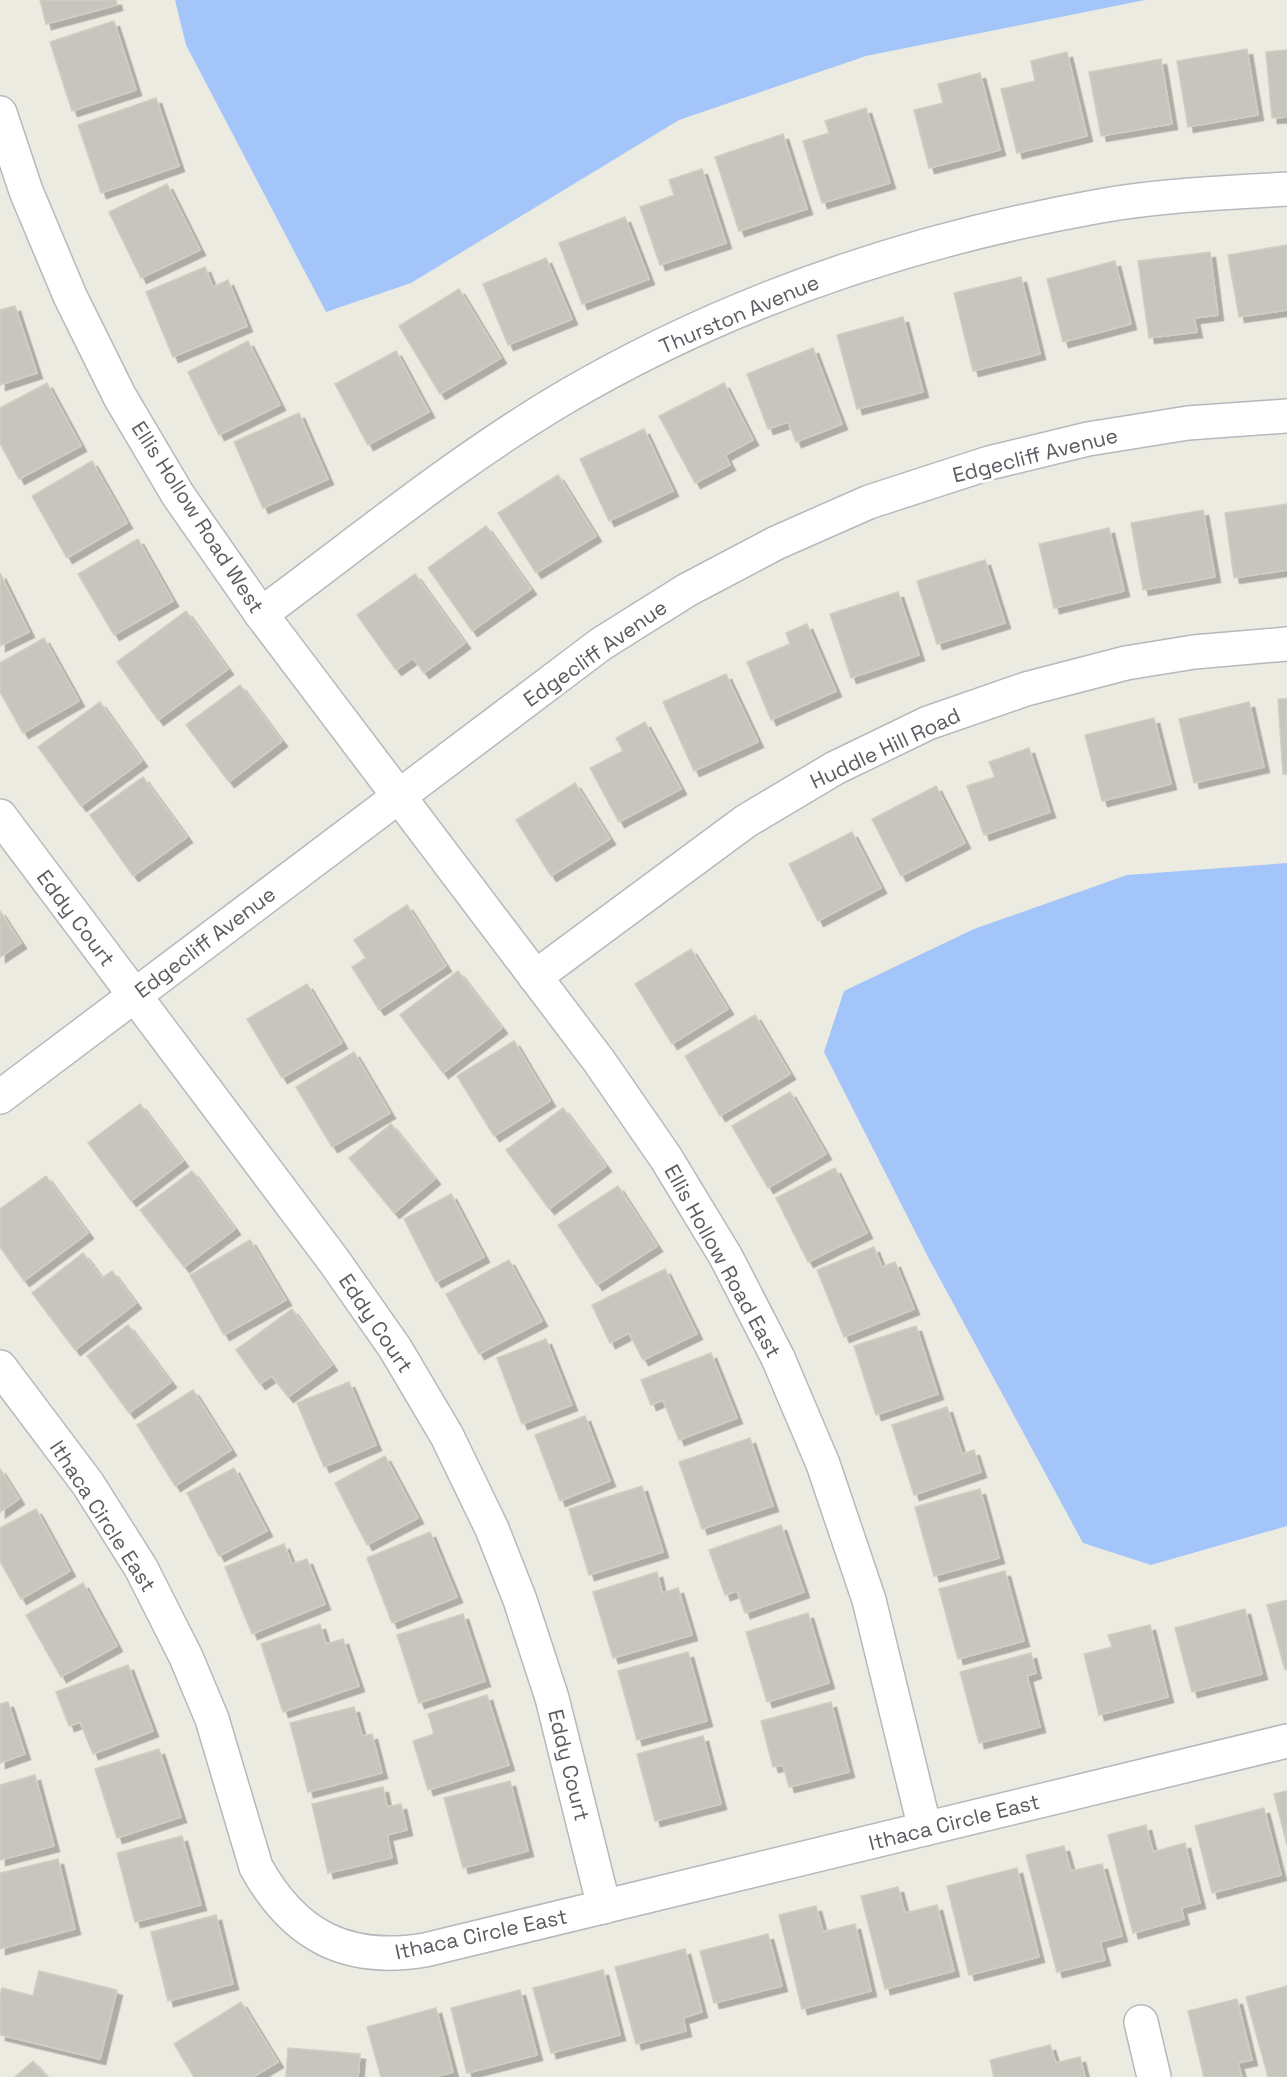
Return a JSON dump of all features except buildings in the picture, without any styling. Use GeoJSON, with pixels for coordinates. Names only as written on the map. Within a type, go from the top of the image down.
{"type":"FeatureCollection","features":[{"type":"Feature","properties":{"kind":"street","name":"Ellis Hollow Road West"},"geometry":{"type":"LineString","coordinates":[[0,113],[26,191],[69,296],[120,397],[178,495],[261,614],[398,795]]}},
{"type":"Feature","properties":{"kind":"street","name":"Thurston Avenue"},"geometry":{"type":"LineString","coordinates":[[261,614],[470,459],[562,400],[658,347],[758,302],[861,264],[967,233],[1102,206],[1183,196],[1287,189]]}},
{"type":"Feature","properties":{"kind":"street","name":"Edgecliff Avenue"},"geometry":{"type":"LineString","coordinates":[[0,1096],[601,644],[687,590],[776,543],[869,502],[989,463],[1088,439],[1188,423],[1287,416]]}},
{"type":"Feature","properties":{"kind":"street","name":"Huddle Hill Road"},"geometry":{"type":"LineString","coordinates":[[535,977],[746,821],[835,768],[928,723],[1026,688],[1126,663],[1194,652],[1287,644]]}},
{"type":"Feature","properties":{"kind":"street","name":"Ellis Hollow Road East"},"geometry":{"type":"LineString","coordinates":[[398,795],[599,1061],[666,1158],[726,1257],[778,1358],[823,1464],[869,1600],[925,1829]]}},
{"type":"Feature","properties":{"kind":"street","name":"Eddy Court"},"geometry":{"type":"LineString","coordinates":[[0,816],[334,1261],[395,1348],[447,1437],[492,1529],[520,1600],[552,1698],[604,1907]]}},
{"type":"Feature","properties":{"kind":"street","name":"Ithaca Circle East"},"geometry":{"type":"LineString","coordinates":[[0,1367],[88,1484],[141,1568],[186,1657],[212,1719],[256,1867],[268,1889],[284,1909],[303,1926],[325,1939],[349,1948],[374,1954],[399,1954],[425,1950],[1287,1741]]}},
{"type":"Feature","properties":{"kind":"street"},"geometry":{"type":"LineString","coordinates":[[1141,2022],[1154,2077]]}},
{"type":"Feature","properties":{"kind":"water"},"geometry":{"type":"Polygon","coordinates":[[[175,0],[1145,0],[866,56],[679,120],[411,283],[326,312],[186,45],[175,0]]]}},
{"type":"Feature","properties":{"kind":"water"},"geometry":{"type":"Polygon","coordinates":[[[1287,863],[1287,1526],[1151,1565],[1083,1543],[928,1257],[824,1052],[844,991],[974,929],[1127,875],[1287,863]]]}}]}
